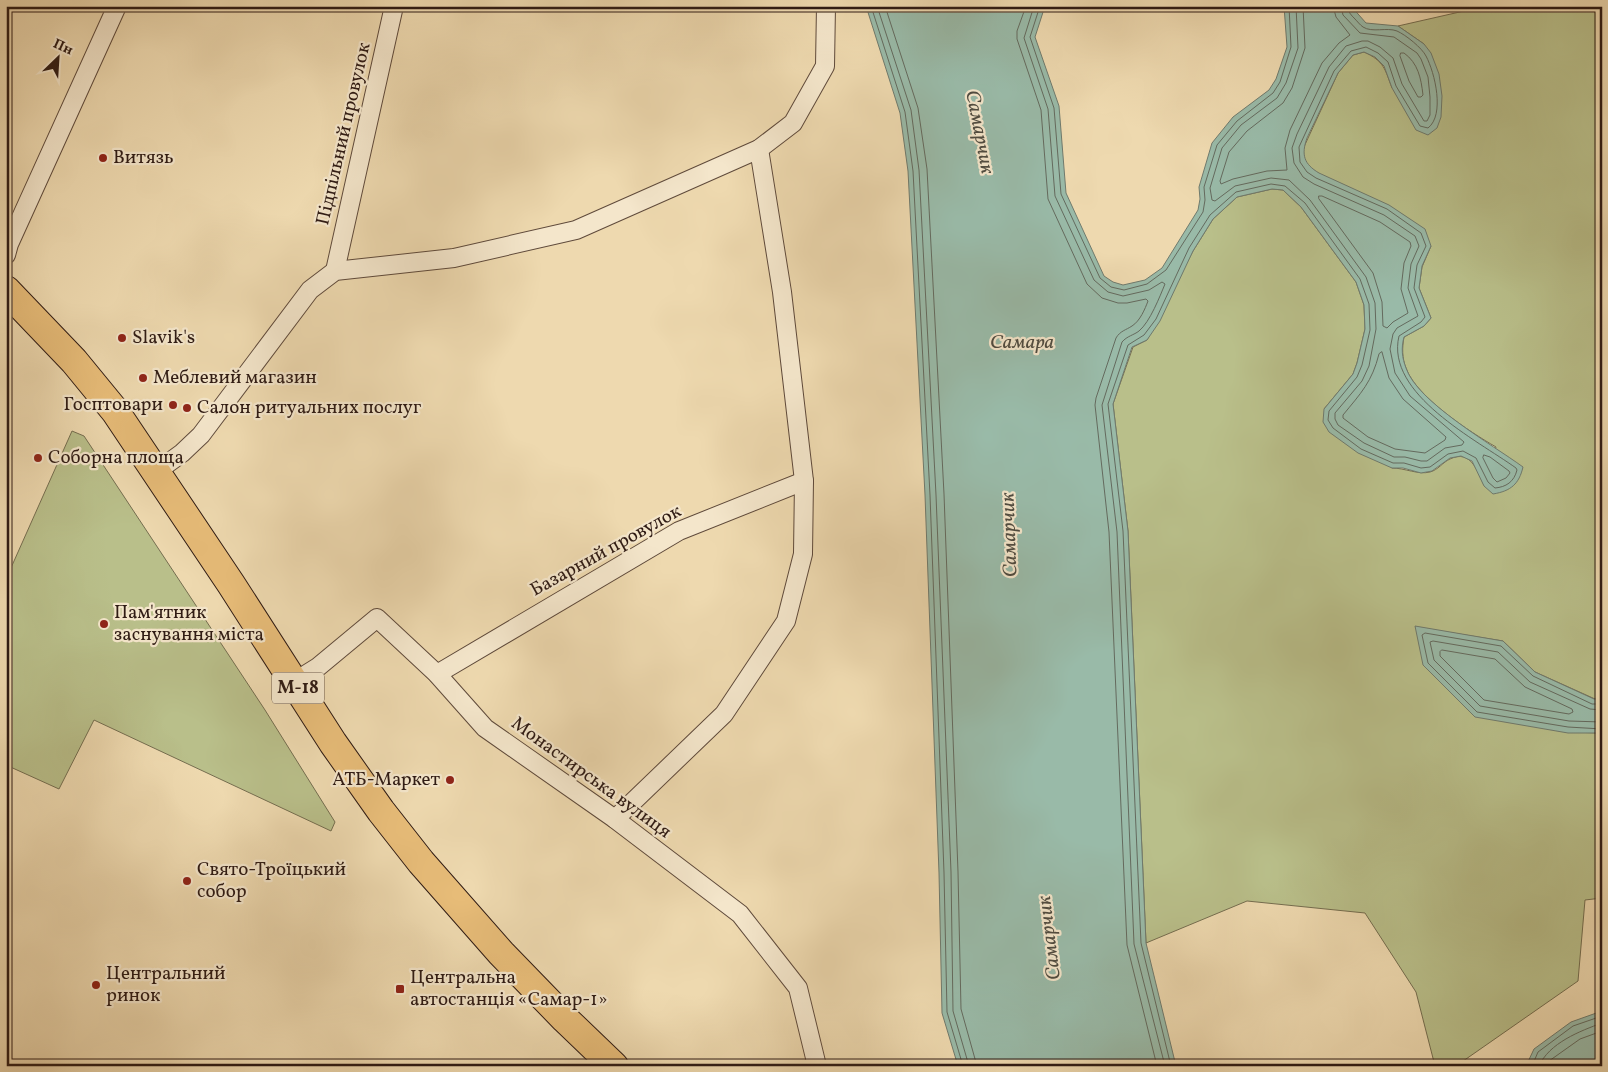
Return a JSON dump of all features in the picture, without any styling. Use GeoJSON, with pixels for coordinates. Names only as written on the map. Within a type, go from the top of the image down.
{"type":"FeatureCollection","features":[{"type":"Feature","properties":{"kind":"highway","name":"М-18"},"geometry":{"type":"LineString","coordinates":[[6,290],[74,361],[115,411],[375,804],[421,862],[501,953],[614,1066]]}},
{"type":"Feature","properties":{"kind":"street"},"geometry":{"type":"LineString","coordinates":[[6,255],[117,6]]}},
{"type":"Feature","properties":{"kind":"street","name":"Підпільний провулок"},"geometry":{"type":"LineString","coordinates":[[335,271],[394,6]]}},
{"type":"Feature","properties":{"kind":"street"},"geometry":{"type":"LineString","coordinates":[[156,472],[182,453],[200,435],[310,290],[335,271],[454,258],[576,230],[759,149],[793,124],[825,66],[826,6]]}},
{"type":"Feature","properties":{"kind":"street"},"geometry":{"type":"LineString","coordinates":[[615,819],[724,714],[786,621],[803,554],[804,481],[782,292],[759,149]]}},
{"type":"Feature","properties":{"kind":"street","name":"Базарний провулок"},"geometry":{"type":"LineString","coordinates":[[437,674],[679,532],[804,481]]}},
{"type":"Feature","properties":{"kind":"street","name":"Монастирська вулиця"},"geometry":{"type":"LineString","coordinates":[[294,682],[318,667],[377,618],[437,674],[485,728],[615,819],[740,914],[798,988],[817,1066]]}},
{"type":"Feature","properties":{"kind":"green space"},"geometry":{"type":"Polygon","coordinates":[[[1486,6],[1602,6],[1602,144],[1599,160],[1602,161],[1602,699],[1595,699],[1535,672],[1503,641],[1415,627],[1568,732],[1602,733],[1602,898],[1585,900],[1578,981],[1456,1066],[1435,1066],[1416,992],[1365,913],[1247,901],[1146,943],[1128,531],[1113,404],[1133,347],[1147,340],[1193,251],[1213,219],[1237,197],[1272,189],[1283,190],[1301,207],[1356,282],[1364,305],[1365,329],[1353,374],[1324,409],[1392,468],[1421,473],[1430,472],[1436,470],[1450,459],[1463,457],[1468,459],[1476,468],[1484,485],[1496,447],[1459,423],[1432,402],[1412,379],[1404,360],[1404,337],[1424,326],[1431,318],[1419,288],[1422,267],[1431,246],[1310,168],[1304,160],[1303,149],[1338,73],[1353,55],[1364,52],[1380,62],[1392,88],[1424,44],[1398,26],[1486,6]]]}},
{"type":"Feature","properties":{"kind":"green space"},"geometry":{"type":"Polygon","coordinates":[[[72,431],[84,436],[265,710],[335,822],[331,831],[94,720],[59,789],[6,765],[6,579],[72,431]]]}},
{"type":"Feature","properties":{"kind":"water","name":"Самара"},"geometry":{"type":"Polygon","coordinates":[[[866,6],[1045,6],[1035,37],[1059,106],[1066,193],[1104,276],[1113,282],[1123,285],[1145,280],[1162,268],[1198,210],[1200,199],[1199,187],[1212,143],[1233,117],[1269,90],[1276,79],[1287,47],[1284,6],[1351,6],[1366,23],[1398,26],[1424,44],[1431,53],[1439,74],[1442,96],[1441,117],[1437,128],[1428,135],[1416,130],[1392,88],[1384,66],[1375,57],[1364,52],[1353,55],[1338,73],[1307,138],[1304,154],[1310,166],[1319,173],[1389,205],[1425,229],[1431,246],[1422,266],[1419,288],[1431,318],[1424,326],[1404,337],[1402,349],[1406,368],[1413,381],[1440,408],[1457,422],[1523,467],[1519,478],[1513,486],[1505,491],[1493,494],[1484,486],[1472,461],[1461,456],[1450,458],[1432,471],[1421,473],[1403,468],[1392,468],[1358,453],[1329,432],[1323,422],[1324,409],[1353,374],[1365,329],[1364,305],[1356,282],[1301,207],[1283,190],[1272,189],[1237,197],[1213,219],[1193,251],[1160,321],[1147,340],[1132,347],[1113,404],[1128,531],[1146,943],[1176,1066],[958,1066],[942,1013],[939,873],[925,495],[908,171],[900,113],[866,6]]]}},
{"type":"Feature","properties":{"kind":"water"},"geometry":{"type":"Polygon","coordinates":[[[1415,626],[1503,641],[1535,672],[1594,699],[1602,699],[1602,733],[1568,733],[1475,717],[1423,665],[1415,626]]]}},
{"type":"Feature","properties":{"kind":"water"},"geometry":{"type":"Polygon","coordinates":[[[1602,1011],[1602,1066],[1526,1066],[1534,1049],[1571,1022],[1602,1011]]]}},
{"type":"Feature","properties":{"kind":"place","name":"Витязь"},"geometry":{"type":"Point","coordinates":[103,158]}},
{"type":"Feature","properties":{"kind":"place","name":"Slavik's"},"geometry":{"type":"Point","coordinates":[122,338]}},
{"type":"Feature","properties":{"kind":"place","name":"Меблевий магазин"},"geometry":{"type":"Point","coordinates":[143,378]}},
{"type":"Feature","properties":{"kind":"place","name":"Госптовари"},"geometry":{"type":"Point","coordinates":[173,405]}},
{"type":"Feature","properties":{"kind":"place","name":"Салон ритуальних послуг"},"geometry":{"type":"Point","coordinates":[187,408]}},
{"type":"Feature","properties":{"kind":"place","name":"Соборна площа"},"geometry":{"type":"Point","coordinates":[38,458]}},
{"type":"Feature","properties":{"kind":"place","name":"Пам'ятник заснування міста"},"geometry":{"type":"Point","coordinates":[104,624]}},
{"type":"Feature","properties":{"kind":"place","name":"АТБ-Маркет"},"geometry":{"type":"Point","coordinates":[450,780]}},
{"type":"Feature","properties":{"kind":"place","name":"Свято-Троїцький собор"},"geometry":{"type":"Point","coordinates":[187,881]}},
{"type":"Feature","properties":{"kind":"place","name":"Центральний ринок"},"geometry":{"type":"Point","coordinates":[96,985]}},
{"type":"Feature","properties":{"kind":"place","name":"Центральна автостанція «Самар-1»"},"geometry":{"type":"Point","coordinates":[400,989]}},
{"type":"Feature","properties":{"kind":"water label","name":"Самарчик"},"geometry":{"type":"Point","coordinates":[979,132]}},
{"type":"Feature","properties":{"kind":"water label","name":"Самарчик"},"geometry":{"type":"Point","coordinates":[1010,535]}},
{"type":"Feature","properties":{"kind":"water label","name":"Самарчик"},"geometry":{"type":"Point","coordinates":[1050,938]}}]}
